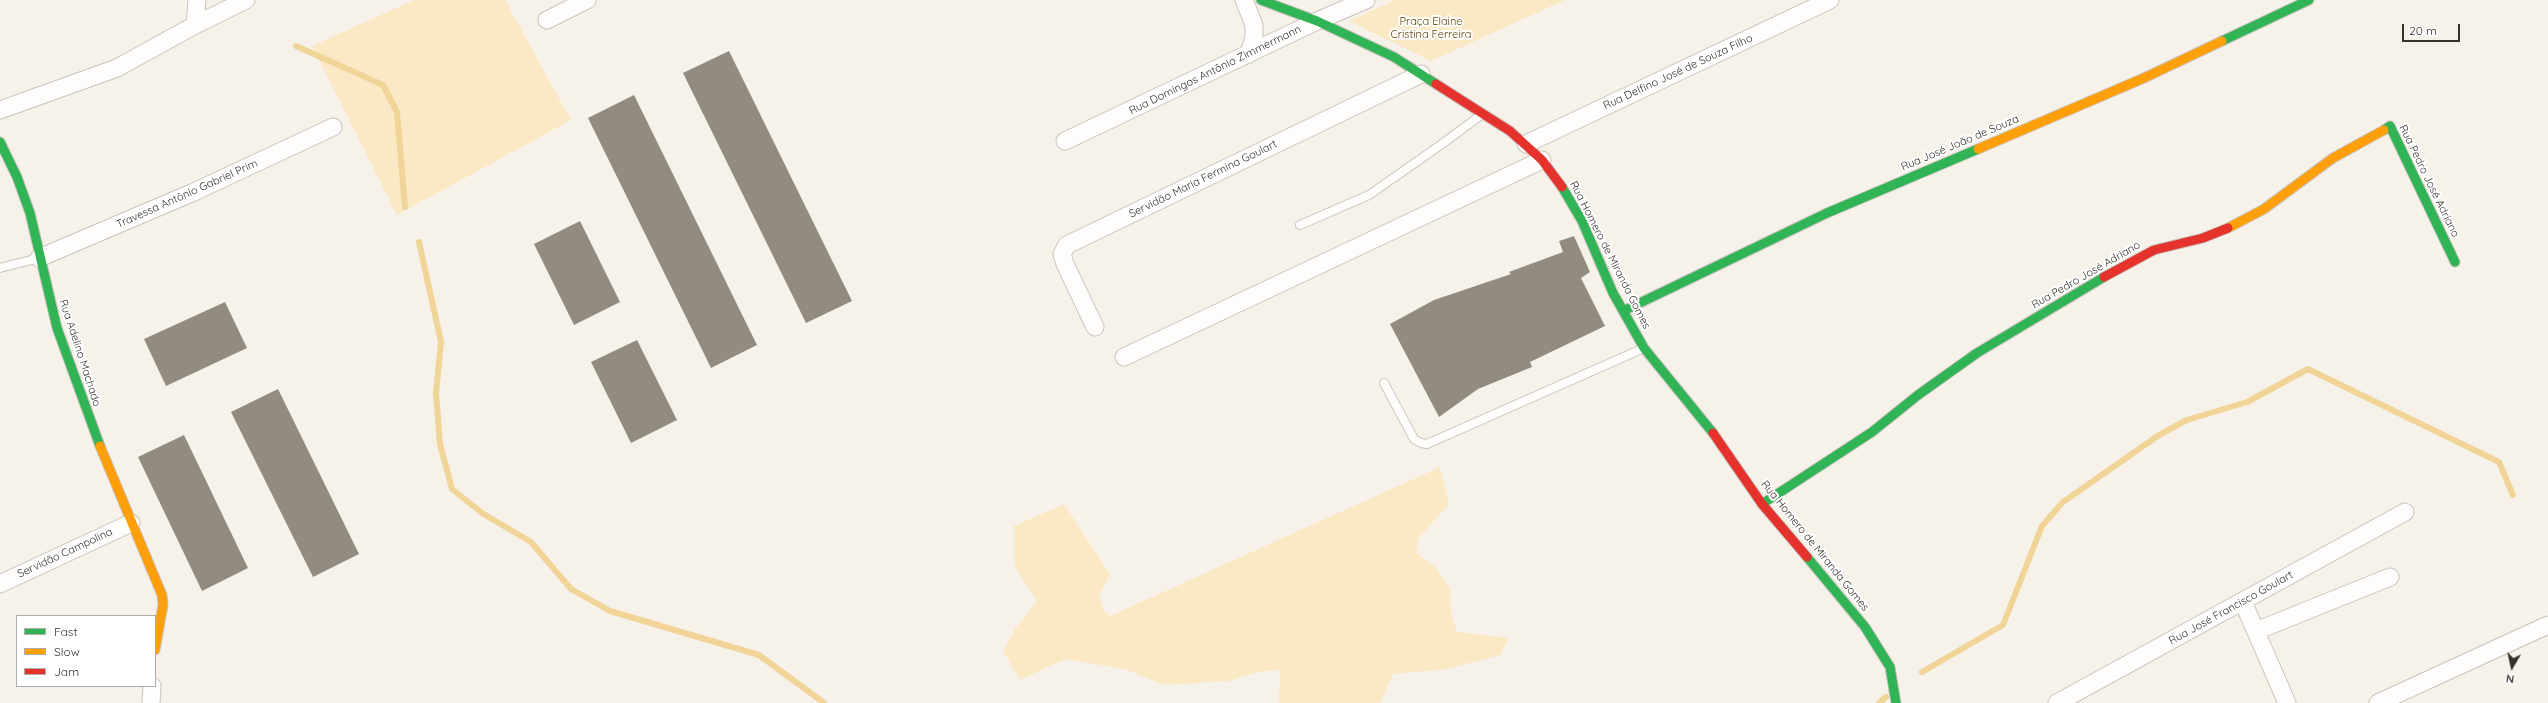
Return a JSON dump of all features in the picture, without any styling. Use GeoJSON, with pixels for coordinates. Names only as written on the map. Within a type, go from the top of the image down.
{"type":"FeatureCollection","features":[{"type":"Feature","properties":{"kind":"street"},"geometry":{"type":"LineString","coordinates":[[195,25],[197,0]]}},
{"type":"Feature","properties":{"kind":"street"},"geometry":{"type":"LineString","coordinates":[[0,110],[118,68],[195,25],[246,0]]}},
{"type":"Feature","properties":{"kind":"street"},"geometry":{"type":"LineString","coordinates":[[547,20],[587,0]]}},
{"type":"Feature","properties":{"kind":"street"},"geometry":{"type":"LineString","coordinates":[[1244,0],[1254,25],[1254,37],[1249,54]]}},
{"type":"Feature","properties":{"kind":"street","name":"Rua Homero de Miranda Gomes"},"geometry":{"type":"LineString","coordinates":[[1261,0],[1317,21],[1360,40],[1421,74],[1483,113],[1526,144],[1542,160],[1557,178],[1579,215],[1623,311],[1644,348],[1656,366],[1719,440],[1762,504],[1844,601],[1880,648],[1890,667],[1896,703]]}},
{"type":"Feature","properties":{"kind":"street","name":"Rua Domingos Antônio Zimmermann"},"geometry":{"type":"LineString","coordinates":[[1064,141],[1317,21],[1366,0]]}},
{"type":"Feature","properties":{"kind":"street","name":"Rua Delfino José de Souza Filho"},"geometry":{"type":"LineString","coordinates":[[1526,144],[1830,0]]}},
{"type":"Feature","properties":{"kind":"street","name":"Rua José João de Souza"},"geometry":{"type":"LineString","coordinates":[[1623,311],[1827,213],[2130,84],[2309,0]]}},
{"type":"Feature","properties":{"kind":"street","name":"Servidão Maria Fermina Goulart"},"geometry":{"type":"LineString","coordinates":[[1095,327],[1065,264],[1062,254],[1067,245],[1421,74]]}},
{"type":"Feature","properties":{"kind":"street","name":"Rua Pedro José Adriano"},"geometry":{"type":"LineString","coordinates":[[1762,504],[1872,432],[1918,395],[1978,353],[2087,286],[2154,250],[2203,238],[2242,222],[2264,209],[2333,158],[2390,126],[2455,262]]}},
{"type":"Feature","properties":{"kind":"street","name":"Travessa Antônio Gabriel Prim"},"geometry":{"type":"LineString","coordinates":[[40,258],[194,192],[333,127]]}},
{"type":"Feature","properties":{"kind":"street","name":"Rua Adelino Machado"},"geometry":{"type":"LineString","coordinates":[[0,142],[17,177],[25,199],[57,328],[93,429],[162,595],[163,605],[156,644]]}},
{"type":"Feature","properties":{"kind":"street"},"geometry":{"type":"LineString","coordinates":[[1124,357],[1542,160]]}},
{"type":"Feature","properties":{"kind":"street","name":"Rua José Francisco Goulart"},"geometry":{"type":"LineString","coordinates":[[2057,703],[2405,512]]}},
{"type":"Feature","properties":{"kind":"street","name":"Servidão Campolina"},"geometry":{"type":"LineString","coordinates":[[0,584],[131,523]]}},
{"type":"Feature","properties":{"kind":"street"},"geometry":{"type":"LineString","coordinates":[[2256,631],[2390,577]]}},
{"type":"Feature","properties":{"kind":"street"},"geometry":{"type":"LineString","coordinates":[[2243,602],[2287,703]]}},
{"type":"Feature","properties":{"kind":"street"},"geometry":{"type":"LineString","coordinates":[[2378,703],[2548,625]]}},
{"type":"Feature","properties":{"kind":"street"},"geometry":{"type":"LineString","coordinates":[[152,687],[152,703]]}},
{"type":"Feature","properties":{"kind":"lane"},"geometry":{"type":"LineString","coordinates":[[1300,226],[1369,195],[1442,144],[1483,113]]}},
{"type":"Feature","properties":{"kind":"lane"},"geometry":{"type":"LineString","coordinates":[[0,268],[40,258]]}},
{"type":"Feature","properties":{"kind":"lane"},"geometry":{"type":"LineString","coordinates":[[1384,383],[1414,439],[1420,443],[1427,444],[1644,348]]}},
{"type":"Feature","properties":{"kind":"green space"},"geometry":{"type":"Polygon","coordinates":[[[414,0],[505,0],[571,120],[397,215],[312,46],[414,0]]]}},
{"type":"Feature","properties":{"kind":"green space","name":"Praça Elaine Cristina Ferreira"},"geometry":{"type":"Polygon","coordinates":[[[1395,0],[1565,0],[1431,61],[1349,21],[1395,0]]]}},
{"type":"Feature","properties":{"kind":"green space"},"geometry":{"type":"Polygon","coordinates":[[[1440,467],[1449,504],[1418,539],[1417,553],[1436,568],[1450,588],[1451,614],[1457,632],[1509,638],[1500,655],[1447,669],[1393,674],[1380,703],[1279,703],[1280,670],[1257,672],[1229,681],[1164,685],[1125,669],[1065,659],[1020,680],[1003,651],[1015,629],[1037,601],[1014,565],[1014,526],[1064,504],[1110,574],[1099,596],[1103,610],[1110,616],[1440,467]]]}},
{"type":"Feature","properties":{"kind":"building"},"geometry":{"type":"Polygon","coordinates":[[[729,51],[852,301],[806,323],[683,73],[729,51]]]}},
{"type":"Feature","properties":{"kind":"building"},"geometry":{"type":"Polygon","coordinates":[[[634,95],[757,345],[711,368],[588,118],[634,95]]]}},
{"type":"Feature","properties":{"kind":"building"},"geometry":{"type":"Polygon","coordinates":[[[580,221],[620,302],[574,325],[534,244],[580,221]]]}},
{"type":"Feature","properties":{"kind":"building"},"geometry":{"type":"Polygon","coordinates":[[[1574,236],[1590,272],[1581,278],[1605,326],[1530,362],[1532,367],[1478,389],[1439,417],[1390,324],[1434,300],[1511,274],[1509,272],[1563,252],[1559,241],[1574,236]]]}},
{"type":"Feature","properties":{"kind":"building"},"geometry":{"type":"Polygon","coordinates":[[[225,302],[247,348],[166,386],[144,339],[225,302]]]}},
{"type":"Feature","properties":{"kind":"building"},"geometry":{"type":"Polygon","coordinates":[[[637,340],[677,420],[631,443],[591,362],[637,340]]]}},
{"type":"Feature","properties":{"kind":"building"},"geometry":{"type":"Polygon","coordinates":[[[278,389],[359,554],[313,577],[231,412],[278,389]]]}},
{"type":"Feature","properties":{"kind":"building"},"geometry":{"type":"Polygon","coordinates":[[[184,435],[248,568],[202,591],[138,457],[184,435]]]}},
{"type":"Feature","properties":{"kind":"waterway"},"geometry":{"type":"LineString","coordinates":[[296,46],[383,85],[397,112],[405,207]]}},
{"type":"Feature","properties":{"kind":"waterway"},"geometry":{"type":"LineString","coordinates":[[419,242],[441,342],[436,393],[440,444],[452,489],[482,513],[531,542],[571,589],[610,611],[759,655],[824,703]]}},
{"type":"Feature","properties":{"kind":"waterway"},"geometry":{"type":"LineString","coordinates":[[1922,672],[2003,625],[2042,526],[2063,502],[2159,435],[2187,420],[2247,402],[2308,369],[2499,462],[2513,495]]}},
{"type":"Feature","properties":{"kind":"waterway"},"geometry":{"type":"LineString","coordinates":[[1879,703],[1886,697]]}},
{"type":"Feature","properties":{"kind":"traffic: fast"},"geometry":{"type":"LineString","coordinates":[[1261,0],[1317,21],[1394,57],[1436,84]]}},
{"type":"Feature","properties":{"kind":"traffic: fast"},"geometry":{"type":"LineString","coordinates":[[2222,41],[2309,0]]}},
{"type":"Feature","properties":{"kind":"traffic: fast"},"geometry":{"type":"LineString","coordinates":[[2384,130],[2390,126],[2455,262]]}},
{"type":"Feature","properties":{"kind":"traffic: fast"},"geometry":{"type":"LineString","coordinates":[[0,142],[17,177],[30,213],[57,328],[100,446]]}},
{"type":"Feature","properties":{"kind":"traffic: fast"},"geometry":{"type":"LineString","coordinates":[[1623,311],[1827,213],[1978,149]]}},
{"type":"Feature","properties":{"kind":"traffic: fast"},"geometry":{"type":"LineString","coordinates":[[1562,187],[1582,221],[1613,293],[1644,348],[1713,433]]}},
{"type":"Feature","properties":{"kind":"traffic: fast"},"geometry":{"type":"LineString","coordinates":[[1762,504],[1872,432],[1918,395],[1977,353],[2104,277]]}},
{"type":"Feature","properties":{"kind":"traffic: fast"},"geometry":{"type":"LineString","coordinates":[[1807,557],[1865,627],[1890,667],[1896,703]]}},
{"type":"Feature","properties":{"kind":"traffic: slow"},"geometry":{"type":"LineString","coordinates":[[1978,149],[2144,78],[2222,41]]}},
{"type":"Feature","properties":{"kind":"traffic: slow"},"geometry":{"type":"LineString","coordinates":[[2228,228],[2264,209],[2333,158],[2384,130]]}},
{"type":"Feature","properties":{"kind":"traffic: slow"},"geometry":{"type":"LineString","coordinates":[[100,446],[162,595],[163,605],[156,644]]}},
{"type":"Feature","properties":{"kind":"traffic: jam"},"geometry":{"type":"LineString","coordinates":[[1436,84],[1510,131],[1542,160],[1562,187]]}},
{"type":"Feature","properties":{"kind":"traffic: jam"},"geometry":{"type":"LineString","coordinates":[[2104,277],[2154,250],[2203,238],[2228,228]]}},
{"type":"Feature","properties":{"kind":"traffic: jam"},"geometry":{"type":"LineString","coordinates":[[1713,433],[1762,504],[1807,557]]}}]}
